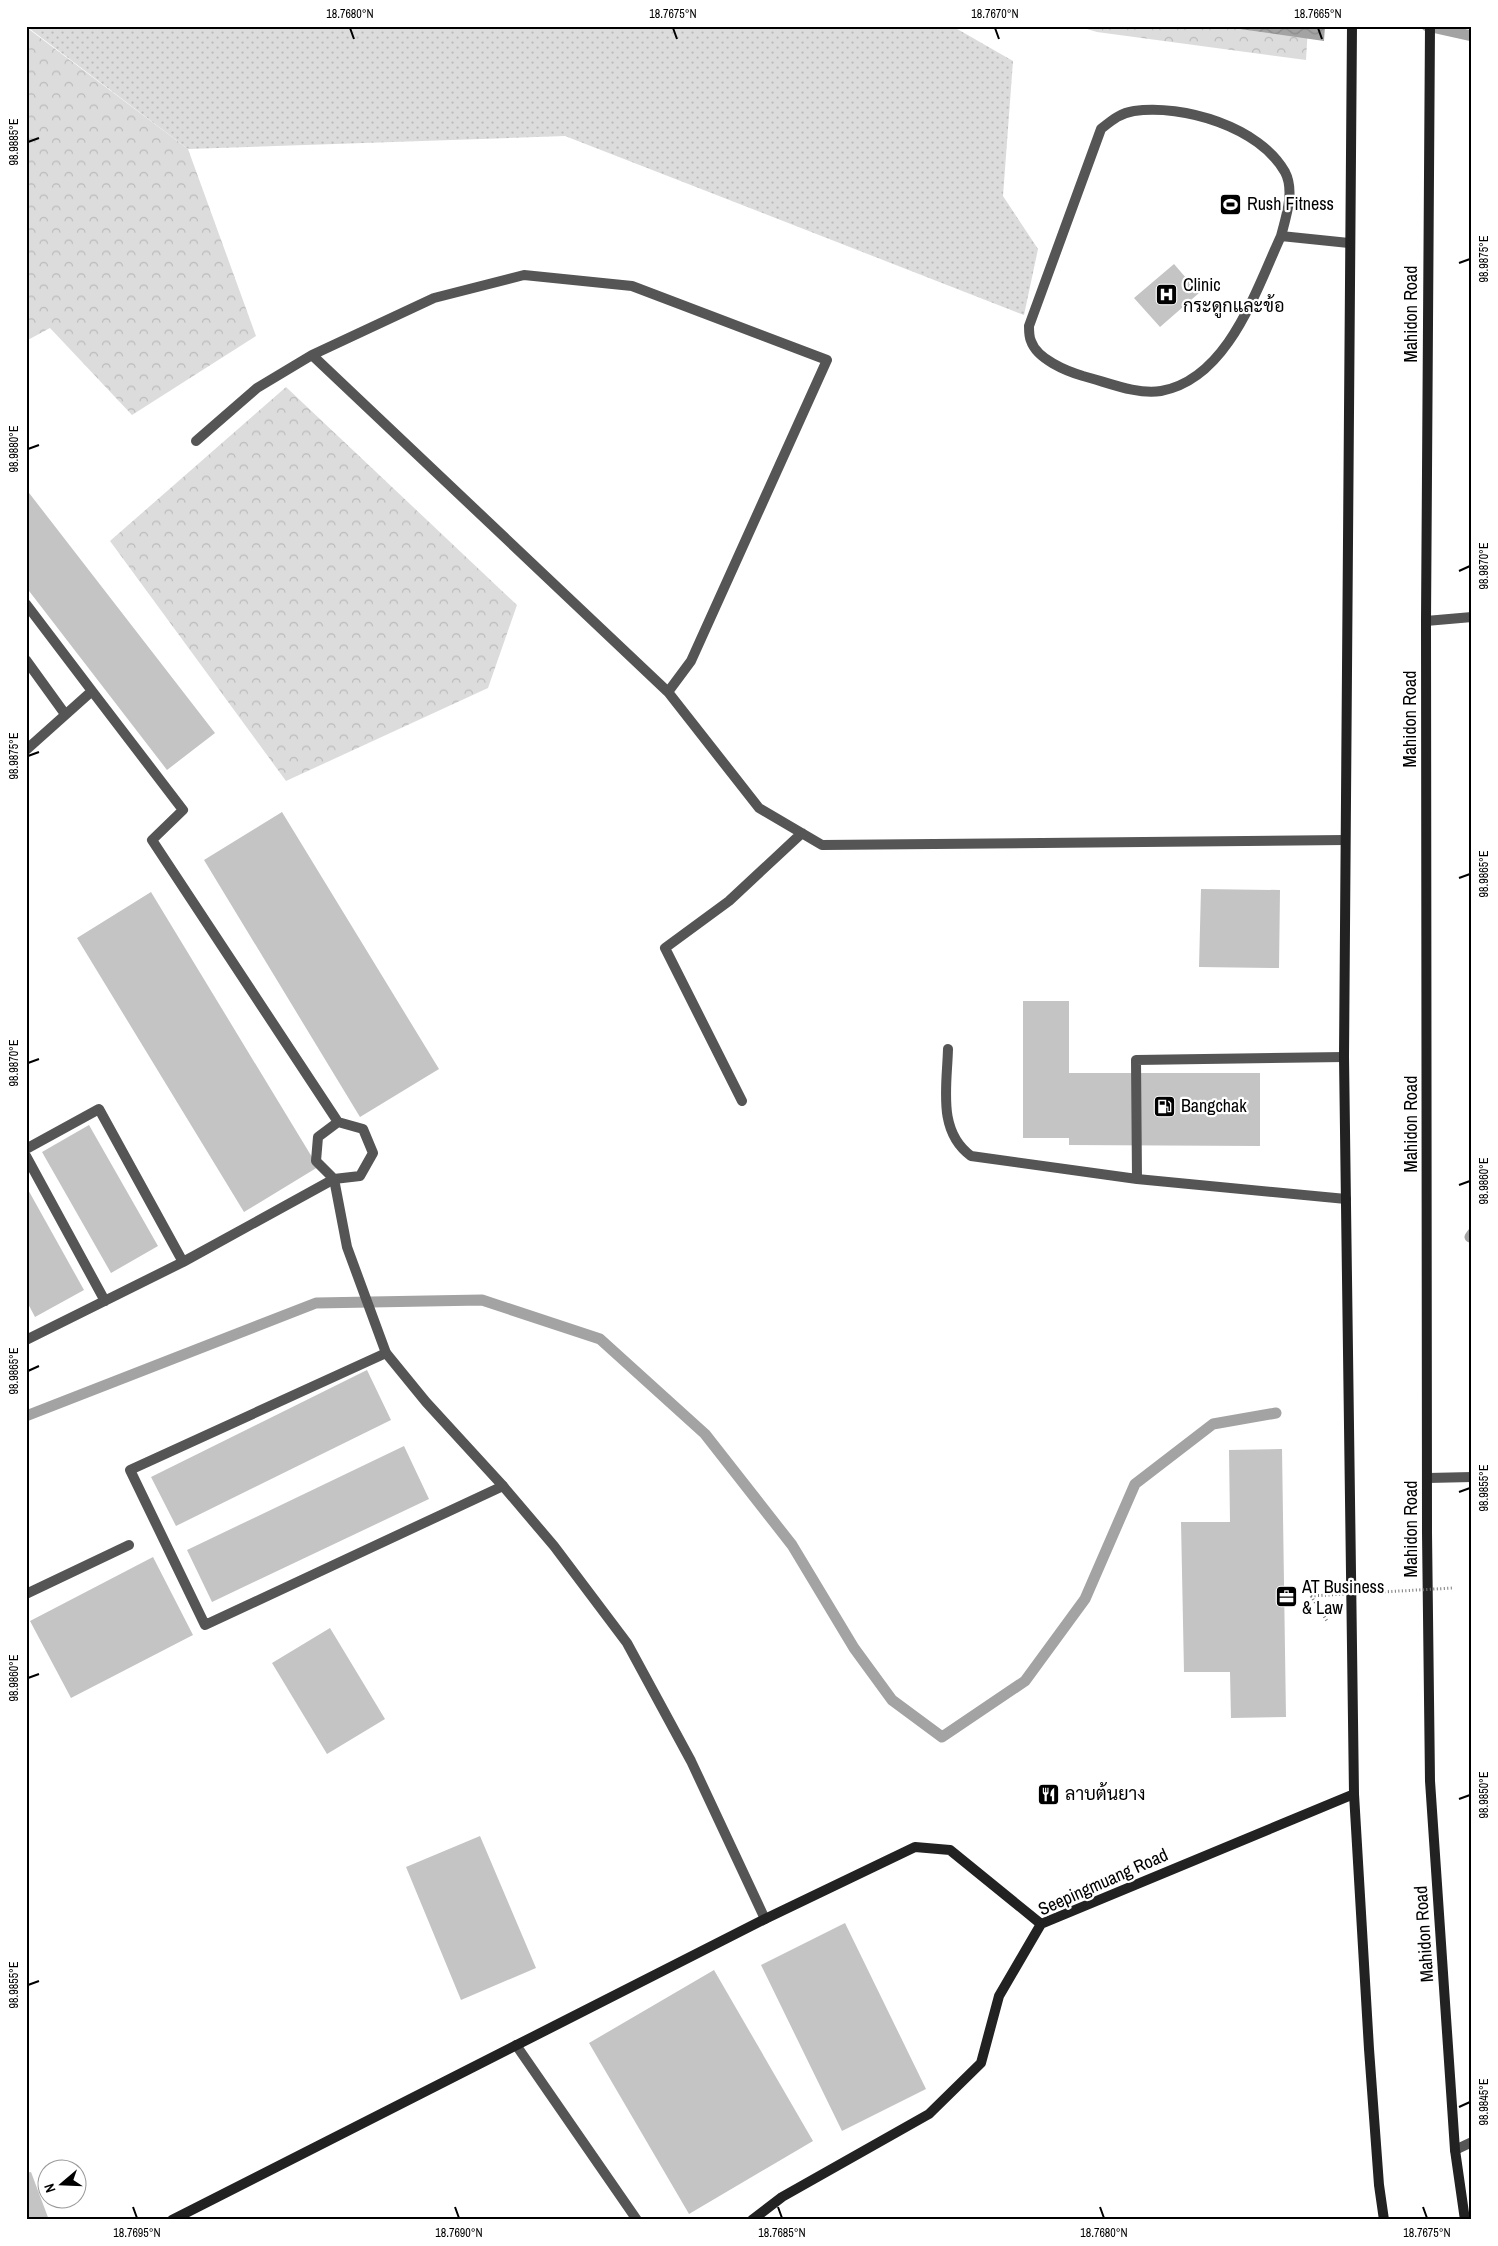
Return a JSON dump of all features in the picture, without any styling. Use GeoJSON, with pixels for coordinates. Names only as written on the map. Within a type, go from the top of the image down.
{"type":"FeatureCollection","features":[{"type":"Feature","properties":{"kind":"main road"},"geometry":{"type":"LineString","coordinates":[[1352,26],[1344,1057],[1354,1794],[1369,2049],[1379,2185],[1384,2220]]}},
{"type":"Feature","properties":{"kind":"main road","name":"Mahidon Road"},"geometry":{"type":"LineString","coordinates":[[1430,26],[1426,621],[1430,1781],[1455,2150],[1465,2220]]}},
{"type":"Feature","properties":{"kind":"main road","name":"Seepingmuang Road"},"geometry":{"type":"LineString","coordinates":[[752,2220],[782,2197],[929,2114],[981,2063],[999,1996],[1040,1924],[1354,1794]]}},
{"type":"Feature","properties":{"kind":"main road"},"geometry":{"type":"LineString","coordinates":[[172,2220],[765,1919],[915,1847],[950,1850],[1040,1924]]}},
{"type":"Feature","properties":{"kind":"street"},"geometry":{"type":"LineString","coordinates":[[1133,111],[1161,111],[1208,118],[1259,142],[1286,174],[1290,198],[1281,236],[1233,336],[1206,369],[1187,384],[1160,391],[1136,390],[1073,373],[1047,358],[1031,342],[1029,326],[1101,129],[1114,118],[1133,111]]}},
{"type":"Feature","properties":{"kind":"street"},"geometry":{"type":"LineString","coordinates":[[1281,236],[1349,243]]}},
{"type":"Feature","properties":{"kind":"street"},"geometry":{"type":"LineString","coordinates":[[196,441],[257,388],[312,354],[434,298],[524,275],[632,286],[827,360],[691,661],[668,692]]}},
{"type":"Feature","properties":{"kind":"street"},"geometry":{"type":"LineString","coordinates":[[312,354],[668,692],[760,808],[822,845],[1345,840]]}},
{"type":"Feature","properties":{"kind":"street"},"geometry":{"type":"LineString","coordinates":[[26,604],[183,810],[152,840],[338,1122],[363,1128],[373,1153],[360,1176],[334,1179],[184,1262],[27,1337]]}},
{"type":"Feature","properties":{"kind":"street"},"geometry":{"type":"LineString","coordinates":[[1426,621],[1472,617]]}},
{"type":"Feature","properties":{"kind":"street"},"geometry":{"type":"LineString","coordinates":[[26,660],[65,714]]}},
{"type":"Feature","properties":{"kind":"street"},"geometry":{"type":"LineString","coordinates":[[26,750],[92,691]]}},
{"type":"Feature","properties":{"kind":"street"},"geometry":{"type":"LineString","coordinates":[[742,1101],[665,948],[729,901],[802,833]]}},
{"type":"Feature","properties":{"kind":"street"},"geometry":{"type":"LineString","coordinates":[[948,1049],[946,1117],[952,1137],[961,1149],[971,1156],[1137,1179],[1346,1199]]}},
{"type":"Feature","properties":{"kind":"street"},"geometry":{"type":"LineString","coordinates":[[1137,1179],[1136,1060],[1344,1057]]}},
{"type":"Feature","properties":{"kind":"street"},"geometry":{"type":"LineString","coordinates":[[26,1149],[99,1109],[184,1262]]}},
{"type":"Feature","properties":{"kind":"street"},"geometry":{"type":"LineString","coordinates":[[338,1122],[318,1137],[316,1161],[334,1179],[347,1247],[386,1353],[426,1402],[503,1486],[554,1546],[627,1643],[691,1761],[765,1919]]}},
{"type":"Feature","properties":{"kind":"street"},"geometry":{"type":"LineString","coordinates":[[26,1156],[105,1301]]}},
{"type":"Feature","properties":{"kind":"street"},"geometry":{"type":"LineString","coordinates":[[386,1353],[130,1470],[205,1625],[503,1486]]}},
{"type":"Feature","properties":{"kind":"street"},"geometry":{"type":"LineString","coordinates":[[1428,1478],[1472,1477]]}},
{"type":"Feature","properties":{"kind":"street"},"geometry":{"type":"LineString","coordinates":[[26,1594],[130,1545]]}},
{"type":"Feature","properties":{"kind":"street"},"geometry":{"type":"LineString","coordinates":[[516,2045],[637,2220]]}},
{"type":"Feature","properties":{"kind":"street"},"geometry":{"type":"LineString","coordinates":[[1455,2150],[1472,2142]]}},
{"type":"Feature","properties":{"kind":"path"},"geometry":{"type":"LineString","coordinates":[[1311,1596],[1453,1588]]}},
{"type":"Feature","properties":{"kind":"green space"},"geometry":{"type":"Polygon","coordinates":[[[26,26],[952,26],[1013,61],[1003,196],[1038,249],[1024,315],[565,136],[188,149],[26,26]]]}},
{"type":"Feature","properties":{"kind":"green space"},"geometry":{"type":"Polygon","coordinates":[[[1077,26],[1308,26],[1306,60],[1097,32],[1077,26]]]}},
{"type":"Feature","properties":{"kind":"green space"},"geometry":{"type":"Polygon","coordinates":[[[26,27],[188,149],[256,336],[132,415],[50,328],[26,341],[26,27]]]}},
{"type":"Feature","properties":{"kind":"green space"},"geometry":{"type":"Polygon","coordinates":[[[286,387],[517,605],[488,688],[286,781],[110,541],[286,387]]]}},
{"type":"Feature","properties":{"kind":"water"},"geometry":{"type":"Polygon","coordinates":[[[1219,26],[1325,26],[1324,41],[1219,26]]]}},
{"type":"Feature","properties":{"kind":"building","name":"Clinic กระดูกและข้อ"},"geometry":{"type":"Polygon","coordinates":[[[1174,264],[1199,293],[1160,327],[1134,298],[1174,264]]]}},
{"type":"Feature","properties":{"kind":"building"},"geometry":{"type":"Polygon","coordinates":[[[26,489],[215,733],[167,770],[26,587],[26,489]]]}},
{"type":"Feature","properties":{"kind":"building"},"geometry":{"type":"Polygon","coordinates":[[[282,812],[439,1069],[360,1117],[204,860],[282,812]]]}},
{"type":"Feature","properties":{"kind":"building"},"geometry":{"type":"Polygon","coordinates":[[[1201,889],[1280,890],[1279,968],[1199,967],[1201,889]]]}},
{"type":"Feature","properties":{"kind":"building"},"geometry":{"type":"Polygon","coordinates":[[[151,892],[318,1167],[244,1212],[77,938],[151,892]]]}},
{"type":"Feature","properties":{"kind":"building","name":"Bangchak"},"geometry":{"type":"Polygon","coordinates":[[[1023,1001],[1069,1001],[1069,1073],[1260,1073],[1260,1146],[1069,1145],[1069,1138],[1023,1138],[1023,1001]]]}},
{"type":"Feature","properties":{"kind":"building"},"geometry":{"type":"Polygon","coordinates":[[[89,1125],[158,1246],[111,1273],[42,1152],[89,1125]]]}},
{"type":"Feature","properties":{"kind":"building"},"geometry":{"type":"Polygon","coordinates":[[[26,1186],[84,1290],[35,1317],[26,1300],[26,1186]]]}},
{"type":"Feature","properties":{"kind":"building"},"geometry":{"type":"Polygon","coordinates":[[[367,1370],[391,1420],[176,1526],[151,1477],[367,1370]]]}},
{"type":"Feature","properties":{"kind":"building"},"geometry":{"type":"Polygon","coordinates":[[[404,1446],[429,1499],[212,1602],[187,1550],[404,1446]]]}},
{"type":"Feature","properties":{"kind":"building"},"geometry":{"type":"Polygon","coordinates":[[[1282,1449],[1286,1717],[1231,1718],[1230,1672],[1184,1672],[1181,1522],[1230,1522],[1229,1450],[1282,1449]]]}},
{"type":"Feature","properties":{"kind":"building"},"geometry":{"type":"Polygon","coordinates":[[[153,1557],[193,1635],[71,1698],[30,1621],[153,1557]]]}},
{"type":"Feature","properties":{"kind":"building"},"geometry":{"type":"Polygon","coordinates":[[[330,1628],[385,1719],[327,1754],[272,1663],[330,1628]]]}},
{"type":"Feature","properties":{"kind":"building"},"geometry":{"type":"Polygon","coordinates":[[[480,1836],[536,1968],[461,2000],[406,1867],[480,1836]]]}},
{"type":"Feature","properties":{"kind":"building"},"geometry":{"type":"Polygon","coordinates":[[[845,1923],[926,2089],[842,2131],[761,1965],[845,1923]]]}},
{"type":"Feature","properties":{"kind":"building"},"geometry":{"type":"Polygon","coordinates":[[[714,1970],[813,2141],[689,2214],[589,2043],[714,1970]]]}},
{"type":"Feature","properties":{"kind":"building"},"geometry":{"type":"Polygon","coordinates":[[[31,2172],[38,2191],[38,2208],[44,2208],[49,2220],[26,2220],[26,2173],[31,2172]]]}},
{"type":"Feature","properties":{"kind":"waterway"},"geometry":{"type":"LineString","coordinates":[[1427,26],[1472,36]]}},
{"type":"Feature","properties":{"kind":"waterway"},"geometry":{"type":"LineString","coordinates":[[26,1416],[316,1303],[482,1300],[600,1339],[705,1434],[792,1545],[854,1648],[892,1700],[942,1737],[1025,1681],[1085,1599],[1135,1484],[1213,1424],[1276,1413]]}},
{"type":"Feature","properties":{"kind":"place","name":"Rush Fitness"},"geometry":{"type":"Point","coordinates":[1231,204]}},
{"type":"Feature","properties":{"kind":"place","name":"Clinic กระดูกและข้อ"},"geometry":{"type":"Point","coordinates":[1167,295]}},
{"type":"Feature","properties":{"kind":"place","name":"Bangchak"},"geometry":{"type":"Point","coordinates":[1165,1106]}},
{"type":"Feature","properties":{"kind":"place","name":"AT Business & Law"},"geometry":{"type":"Point","coordinates":[1286,1597]}},
{"type":"Feature","properties":{"kind":"place","name":"ลาบต้นยาง"},"geometry":{"type":"Point","coordinates":[1049,1794]}}]}
